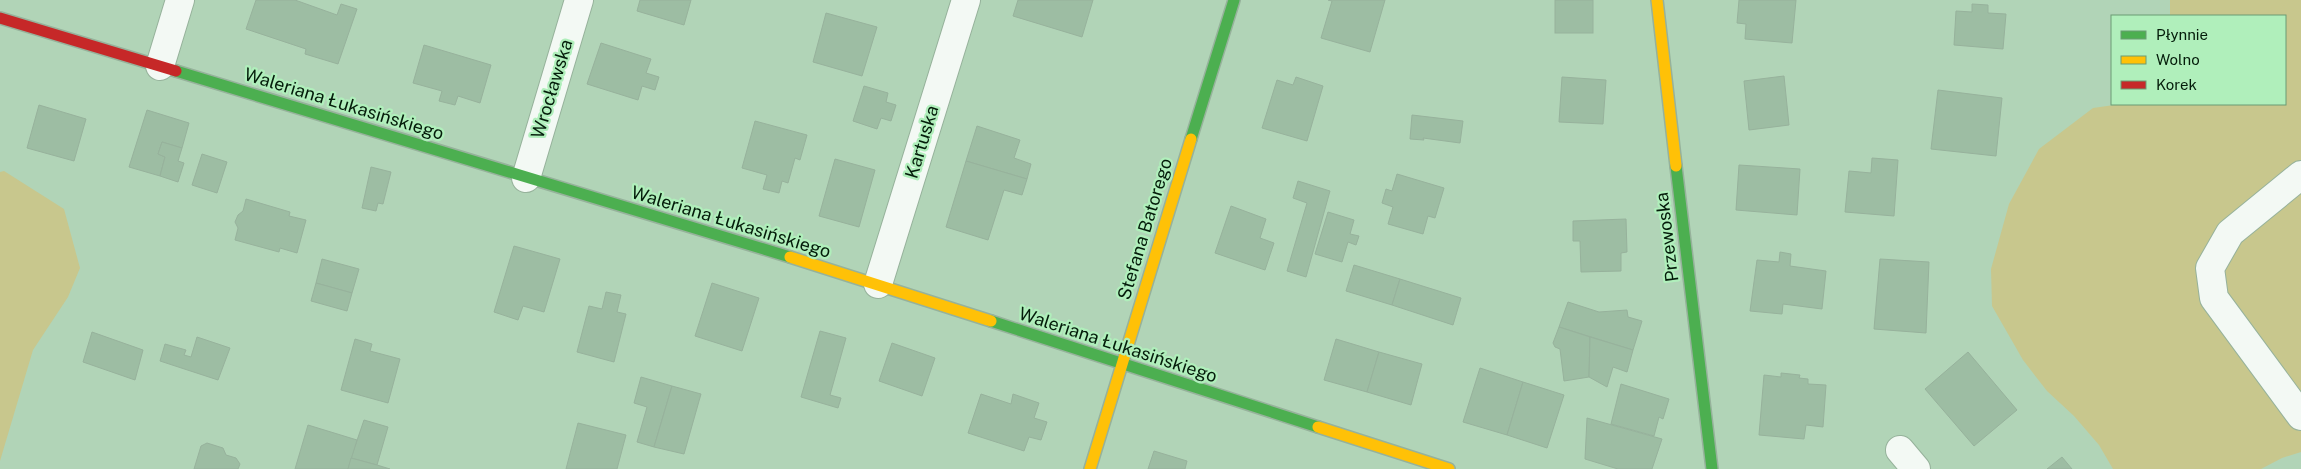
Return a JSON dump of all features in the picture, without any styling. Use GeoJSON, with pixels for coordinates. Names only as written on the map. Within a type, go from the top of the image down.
{"type":"FeatureCollection","features":[{"type":"Feature","properties":{"kind":"street"},"geometry":{"type":"LineString","coordinates":[[160,66],[180,0]]}},
{"type":"Feature","properties":{"kind":"street","name":"Wrocławska"},"geometry":{"type":"LineString","coordinates":[[526,178],[579,0]]}},
{"type":"Feature","properties":{"kind":"street","name":"Kartuska"},"geometry":{"type":"LineString","coordinates":[[878,284],[966,0]]}},
{"type":"Feature","properties":{"kind":"street","name":"Stefana Batorego"},"geometry":{"type":"LineString","coordinates":[[1090,469],[1234,0]]}},
{"type":"Feature","properties":{"kind":"street","name":"Przewoska"},"geometry":{"type":"LineString","coordinates":[[1657,0],[1712,469]]}},
{"type":"Feature","properties":{"kind":"street","name":"Waleriana Łukasińskiego"},"geometry":{"type":"LineString","coordinates":[[0,18],[878,284],[1122,365],[1449,469]]}},
{"type":"Feature","properties":{"kind":"street"},"geometry":{"type":"LineString","coordinates":[[2301,175],[2230,233],[2210,268],[2214,298],[2301,416]]}},
{"type":"Feature","properties":{"kind":"shaded area"},"geometry":{"type":"Polygon","coordinates":[[[2170,0],[2301,0],[2301,452],[2282,458],[2261,469],[2113,469],[2099,445],[2074,416],[2047,391],[2023,360],[1992,306],[1991,269],[2009,204],[2039,149],[2093,108],[2114,105],[2286,105],[2286,15],[2170,15],[2170,0]]]}},
{"type":"Feature","properties":{"kind":"shaded area"},"geometry":{"type":"Polygon","coordinates":[[[4,171],[64,209],[80,268],[68,297],[33,350],[0,461],[0,172],[4,171]]]}},
{"type":"Feature","properties":{"kind":"building"},"geometry":{"type":"Polygon","coordinates":[[[256,0],[295,0],[337,15],[341,4],[357,9],[338,64],[305,54],[306,49],[246,29],[256,0]]]}},
{"type":"Feature","properties":{"kind":"building"},"geometry":{"type":"Polygon","coordinates":[[[640,0],[691,0],[684,25],[637,11],[640,0]]]}},
{"type":"Feature","properties":{"kind":"building"},"geometry":{"type":"Polygon","coordinates":[[[1018,0],[1093,0],[1082,37],[1013,16],[1018,0]]]}},
{"type":"Feature","properties":{"kind":"building"},"geometry":{"type":"Polygon","coordinates":[[[1328,0],[1385,0],[1370,52],[1321,38],[1332,1],[1328,0]]]}},
{"type":"Feature","properties":{"kind":"building"},"geometry":{"type":"Polygon","coordinates":[[[1555,0],[1593,0],[1593,33],[1555,33],[1555,0]]]}},
{"type":"Feature","properties":{"kind":"building"},"geometry":{"type":"Polygon","coordinates":[[[1739,0],[1796,0],[1792,43],[1745,39],[1746,24],[1737,23],[1739,0]]]}},
{"type":"Feature","properties":{"kind":"building"},"geometry":{"type":"Polygon","coordinates":[[[1972,4],[1988,5],[1988,13],[2006,14],[2003,49],[1954,45],[1956,11],[1972,12],[1972,4]]]}},
{"type":"Feature","properties":{"kind":"building"},"geometry":{"type":"Polygon","coordinates":[[[826,13],[877,27],[862,76],[813,62],[826,13]]]}},
{"type":"Feature","properties":{"kind":"building"},"geometry":{"type":"Polygon","coordinates":[[[601,43],[651,59],[646,73],[659,77],[655,90],[642,86],[638,100],[587,84],[601,43]]]}},
{"type":"Feature","properties":{"kind":"building"},"geometry":{"type":"Polygon","coordinates":[[[424,45],[491,65],[480,103],[458,96],[455,105],[439,101],[442,91],[413,83],[424,45]]]}},
{"type":"Feature","properties":{"kind":"building"},"geometry":{"type":"Polygon","coordinates":[[[1784,76],[1789,125],[1749,130],[1744,81],[1784,76]]]}},
{"type":"Feature","properties":{"kind":"building"},"geometry":{"type":"Polygon","coordinates":[[[1296,77],[1323,86],[1307,141],[1262,128],[1277,80],[1293,85],[1296,77]]]}},
{"type":"Feature","properties":{"kind":"building"},"geometry":{"type":"Polygon","coordinates":[[[1562,77],[1606,80],[1603,124],[1559,122],[1562,77]]]}},
{"type":"Feature","properties":{"kind":"building"},"geometry":{"type":"Polygon","coordinates":[[[864,86],[888,93],[886,102],[896,105],[891,121],[881,118],[877,129],[853,121],[864,86]]]}},
{"type":"Feature","properties":{"kind":"building"},"geometry":{"type":"Polygon","coordinates":[[[1938,90],[2002,98],[1996,156],[1931,149],[1938,90]]]}},
{"type":"Feature","properties":{"kind":"building"},"geometry":{"type":"Polygon","coordinates":[[[39,105],[86,119],[74,161],[27,148],[39,105]]]}},
{"type":"Feature","properties":{"kind":"building"},"geometry":{"type":"Polygon","coordinates":[[[147,110],[189,123],[182,148],[162,142],[158,154],[165,157],[160,176],[129,167],[147,110]]]}},
{"type":"Feature","properties":{"kind":"building"},"geometry":{"type":"Polygon","coordinates":[[[1412,115],[1463,121],[1460,143],[1423,138],[1424,140],[1410,139],[1412,115]]]}},
{"type":"Feature","properties":{"kind":"building"},"geometry":{"type":"Polygon","coordinates":[[[755,121],[807,135],[800,160],[795,158],[788,183],[782,181],[779,193],[763,189],[767,175],[742,168],[755,121]]]}},
{"type":"Feature","properties":{"kind":"building"},"geometry":{"type":"Polygon","coordinates":[[[977,126],[1020,140],[1014,158],[1031,164],[1027,179],[966,161],[977,126]]]}},
{"type":"Feature","properties":{"kind":"building"},"geometry":{"type":"Polygon","coordinates":[[[162,142],[182,148],[178,161],[184,163],[178,182],[160,176],[165,157],[158,154],[162,142]]]}},
{"type":"Feature","properties":{"kind":"building"},"geometry":{"type":"Polygon","coordinates":[[[202,154],[227,162],[217,193],[192,185],[202,154]]]}},
{"type":"Feature","properties":{"kind":"building"},"geometry":{"type":"Polygon","coordinates":[[[1872,158],[1898,160],[1894,216],[1845,212],[1849,171],[1871,173],[1872,158]]]}},
{"type":"Feature","properties":{"kind":"building"},"geometry":{"type":"Polygon","coordinates":[[[835,159],[875,170],[859,227],[819,216],[835,159]]]}},
{"type":"Feature","properties":{"kind":"building"},"geometry":{"type":"Polygon","coordinates":[[[966,161],[1027,179],[1022,195],[1004,190],[988,240],[946,227],[966,161]]]}},
{"type":"Feature","properties":{"kind":"building"},"geometry":{"type":"Polygon","coordinates":[[[1739,165],[1800,169],[1797,215],[1736,210],[1739,165]]]}},
{"type":"Feature","properties":{"kind":"building"},"geometry":{"type":"Polygon","coordinates":[[[371,167],[391,172],[383,204],[378,203],[376,211],[362,208],[371,167]]]}},
{"type":"Feature","properties":{"kind":"building"},"geometry":{"type":"Polygon","coordinates":[[[1397,174],[1444,188],[1435,218],[1428,216],[1423,234],[1388,224],[1393,207],[1382,203],[1386,189],[1392,191],[1397,174]]]}},
{"type":"Feature","properties":{"kind":"building"},"geometry":{"type":"Polygon","coordinates":[[[1298,181],[1330,191],[1306,277],[1287,271],[1307,203],[1293,198],[1298,181]]]}},
{"type":"Feature","properties":{"kind":"building"},"geometry":{"type":"Polygon","coordinates":[[[246,199],[290,212],[289,216],[306,220],[297,253],[280,248],[279,252],[235,240],[238,228],[235,222],[238,215],[243,211],[246,199]]]}},
{"type":"Feature","properties":{"kind":"building"},"geometry":{"type":"Polygon","coordinates":[[[1231,206],[1266,219],[1260,238],[1274,243],[1265,270],[1215,253],[1231,206]]]}},
{"type":"Feature","properties":{"kind":"building"},"geometry":{"type":"Polygon","coordinates":[[[1328,212],[1354,220],[1350,234],[1359,236],[1356,245],[1348,242],[1342,262],[1315,254],[1328,212]]]}},
{"type":"Feature","properties":{"kind":"building"},"geometry":{"type":"Polygon","coordinates":[[[1626,219],[1627,252],[1621,253],[1621,271],[1581,272],[1580,241],[1573,241],[1573,221],[1626,219]]]}},
{"type":"Feature","properties":{"kind":"building"},"geometry":{"type":"Polygon","coordinates":[[[514,246],[560,259],[544,312],[523,306],[518,320],[494,312],[514,246]]]}},
{"type":"Feature","properties":{"kind":"building"},"geometry":{"type":"Polygon","coordinates":[[[1780,252],[1791,254],[1790,266],[1826,271],[1822,309],[1783,304],[1782,314],[1750,311],[1757,260],[1779,262],[1780,252]]]}},
{"type":"Feature","properties":{"kind":"building"},"geometry":{"type":"Polygon","coordinates":[[[322,259],[359,269],[352,293],[316,283],[322,259]]]}},
{"type":"Feature","properties":{"kind":"building"},"geometry":{"type":"Polygon","coordinates":[[[1880,259],[1929,262],[1926,333],[1874,329],[1880,259]]]}},
{"type":"Feature","properties":{"kind":"building"},"geometry":{"type":"Polygon","coordinates":[[[1354,265],[1400,279],[1392,305],[1346,291],[1354,265]]]}},
{"type":"Feature","properties":{"kind":"building"},"geometry":{"type":"Polygon","coordinates":[[[1400,279],[1461,298],[1453,325],[1392,305],[1400,279]]]}},
{"type":"Feature","properties":{"kind":"building"},"geometry":{"type":"Polygon","coordinates":[[[316,283],[352,293],[347,311],[311,301],[316,283]]]}},
{"type":"Feature","properties":{"kind":"building"},"geometry":{"type":"Polygon","coordinates":[[[712,283],[759,298],[742,351],[695,336],[712,283]]]}},
{"type":"Feature","properties":{"kind":"building"},"geometry":{"type":"Polygon","coordinates":[[[606,292],[621,295],[617,312],[626,314],[614,362],[577,352],[589,306],[602,309],[606,292]]]}},
{"type":"Feature","properties":{"kind":"building"},"geometry":{"type":"Polygon","coordinates":[[[1568,302],[1599,312],[1627,310],[1628,317],[1642,321],[1633,350],[1559,327],[1568,302]]]}},
{"type":"Feature","properties":{"kind":"building"},"geometry":{"type":"Polygon","coordinates":[[[1559,327],[1590,337],[1589,377],[1564,381],[1560,349],[1555,347],[1553,343],[1559,327]]]}},
{"type":"Feature","properties":{"kind":"building"},"geometry":{"type":"Polygon","coordinates":[[[820,331],[846,338],[830,395],[841,398],[838,408],[801,397],[820,331]]]}},
{"type":"Feature","properties":{"kind":"building"},"geometry":{"type":"Polygon","coordinates":[[[92,332],[143,350],[135,380],[83,362],[92,332]]]}},
{"type":"Feature","properties":{"kind":"building"},"geometry":{"type":"Polygon","coordinates":[[[197,337],[230,348],[218,380],[160,361],[165,344],[186,350],[184,355],[191,357],[197,337]]]}},
{"type":"Feature","properties":{"kind":"building"},"geometry":{"type":"Polygon","coordinates":[[[1590,337],[1633,350],[1627,372],[1613,367],[1607,387],[1589,377],[1590,337]]]}},
{"type":"Feature","properties":{"kind":"building"},"geometry":{"type":"Polygon","coordinates":[[[355,339],[372,344],[370,351],[400,359],[388,403],[341,390],[355,339]]]}},
{"type":"Feature","properties":{"kind":"building"},"geometry":{"type":"Polygon","coordinates":[[[1336,339],[1379,352],[1367,392],[1324,380],[1336,339]]]}},
{"type":"Feature","properties":{"kind":"building"},"geometry":{"type":"Polygon","coordinates":[[[892,343],[935,358],[922,396],[879,381],[892,343]]]}},
{"type":"Feature","properties":{"kind":"building"},"geometry":{"type":"Polygon","coordinates":[[[1379,352],[1422,364],[1411,405],[1367,392],[1379,352]]]}},
{"type":"Feature","properties":{"kind":"building"},"geometry":{"type":"Polygon","coordinates":[[[1968,352],[2017,410],[1974,446],[1925,389],[1968,352]]]}},
{"type":"Feature","properties":{"kind":"building"},"geometry":{"type":"Polygon","coordinates":[[[1480,368],[1523,382],[1507,435],[1463,422],[1480,368]]]}},
{"type":"Feature","properties":{"kind":"building"},"geometry":{"type":"Polygon","coordinates":[[[1781,373],[1800,375],[1799,378],[1808,379],[1808,384],[1826,385],[1823,427],[1806,425],[1804,439],[1759,435],[1764,375],[1781,377],[1781,373]]]}},
{"type":"Feature","properties":{"kind":"building"},"geometry":{"type":"Polygon","coordinates":[[[641,377],[672,386],[654,447],[637,442],[647,407],[634,403],[641,377]]]}},
{"type":"Feature","properties":{"kind":"building"},"geometry":{"type":"Polygon","coordinates":[[[1523,382],[1564,395],[1547,448],[1507,435],[1523,382]]]}},
{"type":"Feature","properties":{"kind":"building"},"geometry":{"type":"Polygon","coordinates":[[[1621,384],[1669,399],[1663,419],[1659,417],[1654,436],[1611,424],[1621,384]]]}},
{"type":"Feature","properties":{"kind":"building"},"geometry":{"type":"Polygon","coordinates":[[[672,386],[701,394],[684,454],[654,447],[672,386]]]}},
{"type":"Feature","properties":{"kind":"building"},"geometry":{"type":"Polygon","coordinates":[[[981,394],[1011,404],[1013,394],[1039,403],[1034,418],[1047,422],[1041,440],[1029,437],[1024,451],[968,433],[981,394]]]}},
{"type":"Feature","properties":{"kind":"building"},"geometry":{"type":"Polygon","coordinates":[[[1587,418],[1662,439],[1652,469],[1618,469],[1585,459],[1587,418]]]}},
{"type":"Feature","properties":{"kind":"building"},"geometry":{"type":"Polygon","coordinates":[[[364,420],[388,427],[377,465],[351,458],[364,420]]]}},
{"type":"Feature","properties":{"kind":"building"},"geometry":{"type":"Polygon","coordinates":[[[578,423],[626,435],[617,469],[566,469],[578,423]]]}},
{"type":"Feature","properties":{"kind":"building"},"geometry":{"type":"Polygon","coordinates":[[[308,425],[357,440],[348,469],[295,469],[308,425]]]}},
{"type":"Feature","properties":{"kind":"building"},"geometry":{"type":"Polygon","coordinates":[[[207,443],[223,448],[226,455],[236,458],[240,464],[238,469],[194,469],[201,446],[207,443]]]}},
{"type":"Feature","properties":{"kind":"building"},"geometry":{"type":"Polygon","coordinates":[[[1154,451],[1187,461],[1185,469],[1148,469],[1154,451]]]}},
{"type":"Feature","properties":{"kind":"building"},"geometry":{"type":"Polygon","coordinates":[[[2062,457],[2072,469],[2047,469],[2062,457]]]}},
{"type":"Feature","properties":{"kind":"building"},"geometry":{"type":"Polygon","coordinates":[[[351,458],[377,465],[390,469],[348,469],[351,458]]]}},
{"type":"Feature","properties":{"kind":"traffic: fast"},"geometry":{"type":"LineString","coordinates":[[1191,139],[1234,0]]}},
{"type":"Feature","properties":{"kind":"traffic: fast"},"geometry":{"type":"LineString","coordinates":[[176,71],[790,257]]}},
{"type":"Feature","properties":{"kind":"traffic: fast"},"geometry":{"type":"LineString","coordinates":[[1676,166],[1712,469]]}},
{"type":"Feature","properties":{"kind":"traffic: fast"},"geometry":{"type":"LineString","coordinates":[[991,321],[1318,427]]}},
{"type":"Feature","properties":{"kind":"traffic: slow"},"geometry":{"type":"LineString","coordinates":[[1657,0],[1676,166]]}},
{"type":"Feature","properties":{"kind":"traffic: slow"},"geometry":{"type":"LineString","coordinates":[[1090,469],[1191,139]]}},
{"type":"Feature","properties":{"kind":"traffic: slow"},"geometry":{"type":"LineString","coordinates":[[790,257],[991,321]]}},
{"type":"Feature","properties":{"kind":"traffic: slow"},"geometry":{"type":"LineString","coordinates":[[1318,427],[1449,469]]}},
{"type":"Feature","properties":{"kind":"traffic: jam"},"geometry":{"type":"LineString","coordinates":[[0,18],[176,71]]}}]}
